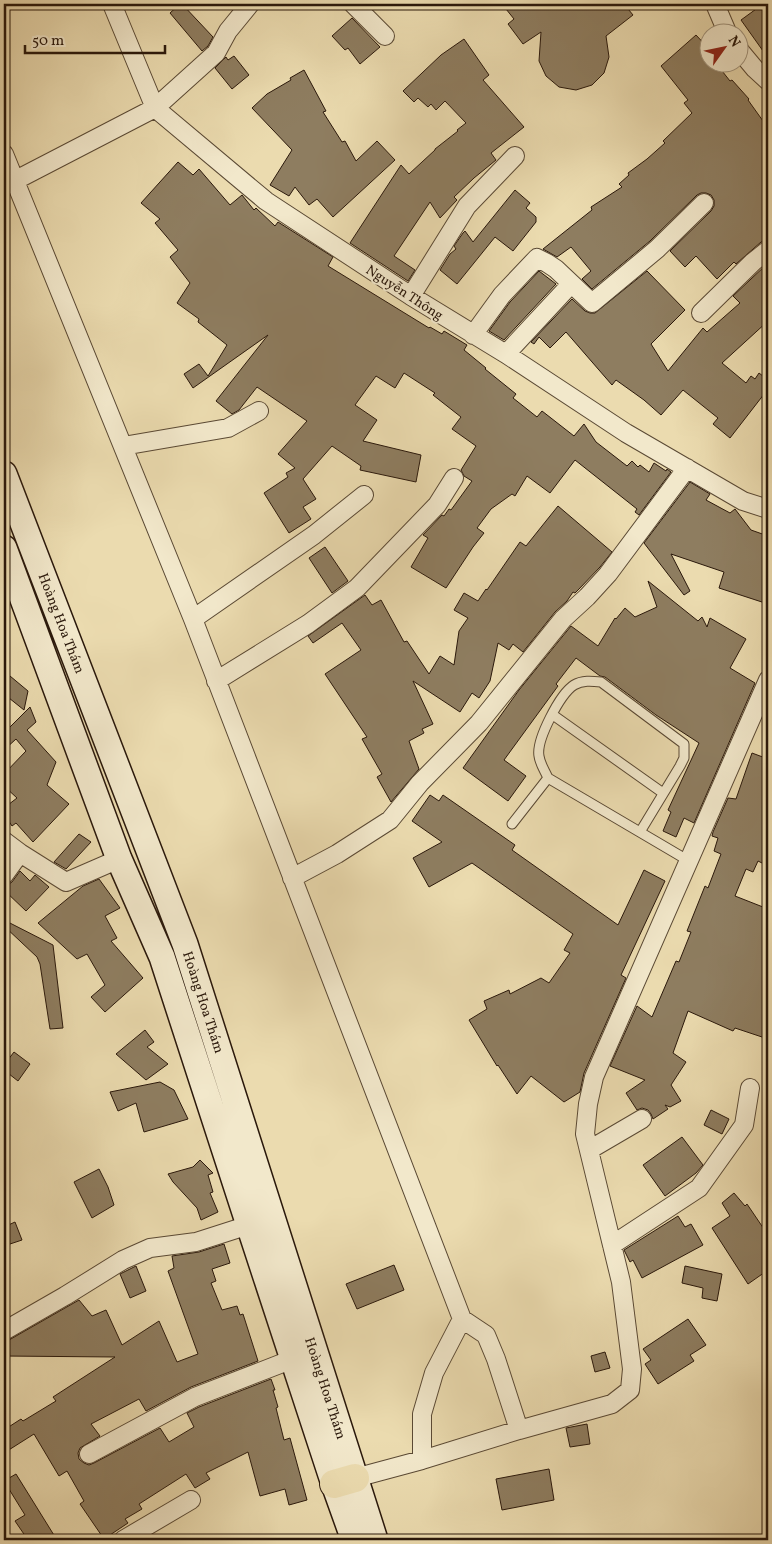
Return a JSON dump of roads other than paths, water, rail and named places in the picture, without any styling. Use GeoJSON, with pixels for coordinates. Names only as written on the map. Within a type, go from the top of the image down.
{"type":"FeatureCollection","features":[{"type":"Feature","properties":{"kind":"main road","name":"Hoàng Hoa Thám"},"geometry":{"type":"LineString","coordinates":[[4,474],[185,944],[345,1481],[354,1540]]}},
{"type":"Feature","properties":{"kind":"main road","name":"Hoàng Hoa Thám"},"geometry":{"type":"LineString","coordinates":[[4,548],[119,859],[162,957],[293,1359],[345,1481],[376,1540]]}},
{"type":"Feature","properties":{"kind":"street","name":"Nguyễn Thông"},"geometry":{"type":"LineString","coordinates":[[112,4],[156,108],[266,201],[411,296],[506,354],[626,432],[743,501],[768,509]]}},
{"type":"Feature","properties":{"kind":"street"},"geometry":{"type":"LineString","coordinates":[[16,180],[156,108],[216,53],[228,31],[250,4]]}},
{"type":"Feature","properties":{"kind":"street"},"geometry":{"type":"LineString","coordinates":[[353,4],[385,36]]}},
{"type":"Feature","properties":{"kind":"street"},"geometry":{"type":"LineString","coordinates":[[715,4],[723,22]]}},
{"type":"Feature","properties":{"kind":"street"},"geometry":{"type":"LineString","coordinates":[[750,63],[768,81]]}},
{"type":"Feature","properties":{"kind":"street"},"geometry":{"type":"LineString","coordinates":[[4,154],[193,619],[462,1319],[486,1335],[520,1430]]}},
{"type":"Feature","properties":{"kind":"street"},"geometry":{"type":"LineString","coordinates":[[411,296],[467,206],[515,156]]}},
{"type":"Feature","properties":{"kind":"street"},"geometry":{"type":"LineString","coordinates":[[473,335],[502,296],[536,258],[556,269],[592,303],[657,249],[704,203]]}},
{"type":"Feature","properties":{"kind":"street"},"geometry":{"type":"LineString","coordinates":[[701,313],[753,262],[768,250]]}},
{"type":"Feature","properties":{"kind":"street"},"geometry":{"type":"LineString","coordinates":[[506,354],[571,284]]}},
{"type":"Feature","properties":{"kind":"street"},"geometry":{"type":"LineString","coordinates":[[123,446],[228,428],[259,411]]}},
{"type":"Feature","properties":{"kind":"street"},"geometry":{"type":"LineString","coordinates":[[292,878],[337,854],[390,820],[420,783],[479,723],[564,619],[608,574],[687,468]]}},
{"type":"Feature","properties":{"kind":"street"},"geometry":{"type":"LineString","coordinates":[[216,681],[308,624],[357,588],[437,505],[454,478]]}},
{"type":"Feature","properties":{"kind":"street"},"geometry":{"type":"LineString","coordinates":[[193,619],[314,535],[364,495]]}},
{"type":"Feature","properties":{"kind":"street"},"geometry":{"type":"LineString","coordinates":[[345,1481],[612,1404],[630,1390],[632,1369],[621,1282],[585,1134],[588,1104],[594,1077],[768,680]]}},
{"type":"Feature","properties":{"kind":"street"},"geometry":{"type":"LineString","coordinates":[[4,841],[20,854],[66,882],[119,859]]}},
{"type":"Feature","properties":{"kind":"street"},"geometry":{"type":"LineString","coordinates":[[4,875],[20,854]]}},
{"type":"Feature","properties":{"kind":"street"},"geometry":{"type":"LineString","coordinates":[[612,1245],[699,1188],[744,1125],[750,1088]]}},
{"type":"Feature","properties":{"kind":"street"},"geometry":{"type":"LineString","coordinates":[[589,1150],[642,1119]]}},
{"type":"Feature","properties":{"kind":"street"},"geometry":{"type":"LineString","coordinates":[[4,1331],[123,1260],[150,1248],[196,1242],[249,1225]]}},
{"type":"Feature","properties":{"kind":"street"},"geometry":{"type":"LineString","coordinates":[[422,1460],[422,1414],[434,1373],[462,1319]]}},
{"type":"Feature","properties":{"kind":"street"},"geometry":{"type":"LineString","coordinates":[[89,1454],[195,1397],[293,1359]]}},
{"type":"Feature","properties":{"kind":"street"},"geometry":{"type":"LineString","coordinates":[[123,1540],[191,1500]]}},
{"type":"Feature","properties":{"kind":"lane"},"geometry":{"type":"LineString","coordinates":[[640,832],[684,758],[684,744],[601,682],[585,681],[574,685],[563,696],[541,738],[538,756],[548,778],[689,861]]}},
{"type":"Feature","properties":{"kind":"lane"},"geometry":{"type":"LineString","coordinates":[[553,715],[663,793]]}},
{"type":"Feature","properties":{"kind":"lane"},"geometry":{"type":"LineString","coordinates":[[512,824],[548,778]]}}]}
